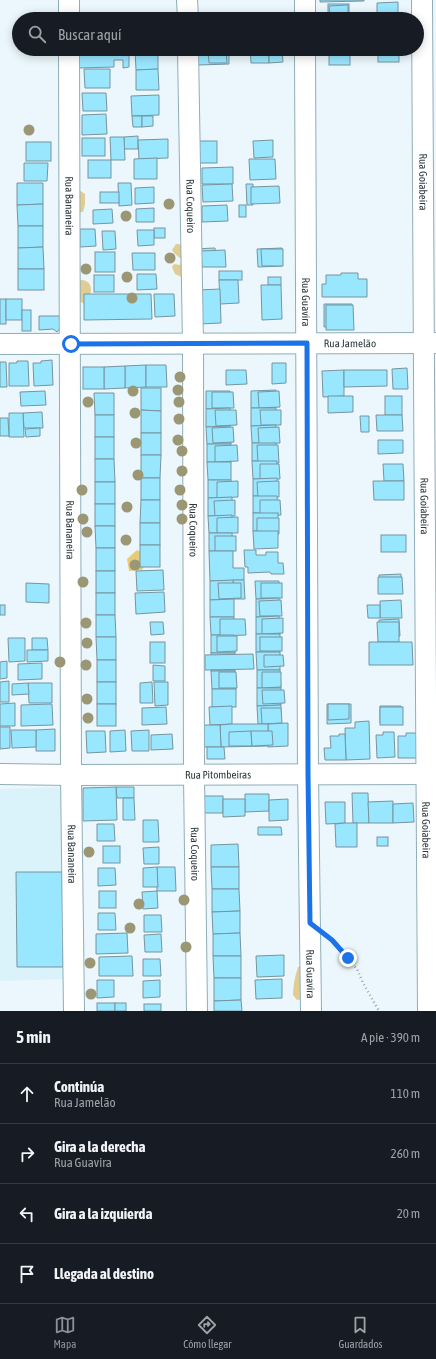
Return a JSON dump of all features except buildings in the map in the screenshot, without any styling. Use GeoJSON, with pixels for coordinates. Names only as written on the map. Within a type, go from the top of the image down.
{"type":"FeatureCollection","features":[{"type":"Feature","properties":{"kind":"street"},"geometry":{"type":"LineString","coordinates":[[69,0],[69,12]]}},
{"type":"Feature","properties":{"kind":"street"},"geometry":{"type":"LineString","coordinates":[[188,0],[188,12]]}},
{"type":"Feature","properties":{"kind":"street"},"geometry":{"type":"LineString","coordinates":[[305,0],[305,12]]}},
{"type":"Feature","properties":{"kind":"street","name":"Rua Goiabeira"},"geometry":{"type":"LineString","coordinates":[[422,0],[422,12]]}},
{"type":"Feature","properties":{"kind":"street","name":"Rua Bananeira"},"geometry":{"type":"LineString","coordinates":[[70,56],[71,775],[74,1011]]}},
{"type":"Feature","properties":{"kind":"street","name":"Rua Coqueiro"},"geometry":{"type":"LineString","coordinates":[[188,56],[193,344],[194,775],[197,1011]]}},
{"type":"Feature","properties":{"kind":"street","name":"Rua Guavira"},"geometry":{"type":"LineString","coordinates":[[305,56],[308,774],[311,1011]]}},
{"type":"Feature","properties":{"kind":"street","name":"Rua Goiabeira"},"geometry":{"type":"LineString","coordinates":[[423,56],[430,342],[431,774],[428,1011]]}},
{"type":"Feature","properties":{"kind":"street","name":"Rua Jamelão"},"geometry":{"type":"LineString","coordinates":[[0,344],[430,342]]}},
{"type":"Feature","properties":{"kind":"street","name":"Rua Pitombeiras"},"geometry":{"type":"LineString","coordinates":[[0,774],[431,774]]}},
{"type":"Feature","properties":{"kind":"path"},"geometry":{"type":"LineString","coordinates":[[310,923],[332,940],[357,969],[379,1011]]}},
{"type":"Feature","properties":{"kind":"shaded area"},"geometry":{"type":"Polygon","coordinates":[[[79,190],[85,194],[85,205],[83,212],[76,213],[79,190]]]}},
{"type":"Feature","properties":{"kind":"shaded area"},"geometry":{"type":"Polygon","coordinates":[[[176,244],[179,244],[182,247],[184,278],[175,274],[172,267],[174,264],[180,265],[181,259],[172,250],[176,244]]]}},
{"type":"Feature","properties":{"kind":"shaded area"},"geometry":{"type":"Polygon","coordinates":[[[77,280],[87,282],[91,288],[90,296],[85,304],[78,301],[77,280]]]}},
{"type":"Feature","properties":{"kind":"shaded area"},"geometry":{"type":"Polygon","coordinates":[[[137,550],[148,556],[149,559],[142,570],[129,571],[127,559],[137,550]]]}},
{"type":"Feature","properties":{"kind":"shaded area"},"geometry":{"type":"Polygon","coordinates":[[[65,787],[70,979],[0,981],[0,789],[65,787]]]}},
{"type":"Feature","properties":{"kind":"shaded area"},"geometry":{"type":"Polygon","coordinates":[[[301,966],[304,999],[297,1000],[293,995],[293,988],[298,967],[301,966]]]}},
{"type":"Feature","properties":{"kind":"route"},"geometry":{"type":"LineString","coordinates":[[71,344],[307,343],[308,774],[310,923],[332,940],[348,958]]}}]}
